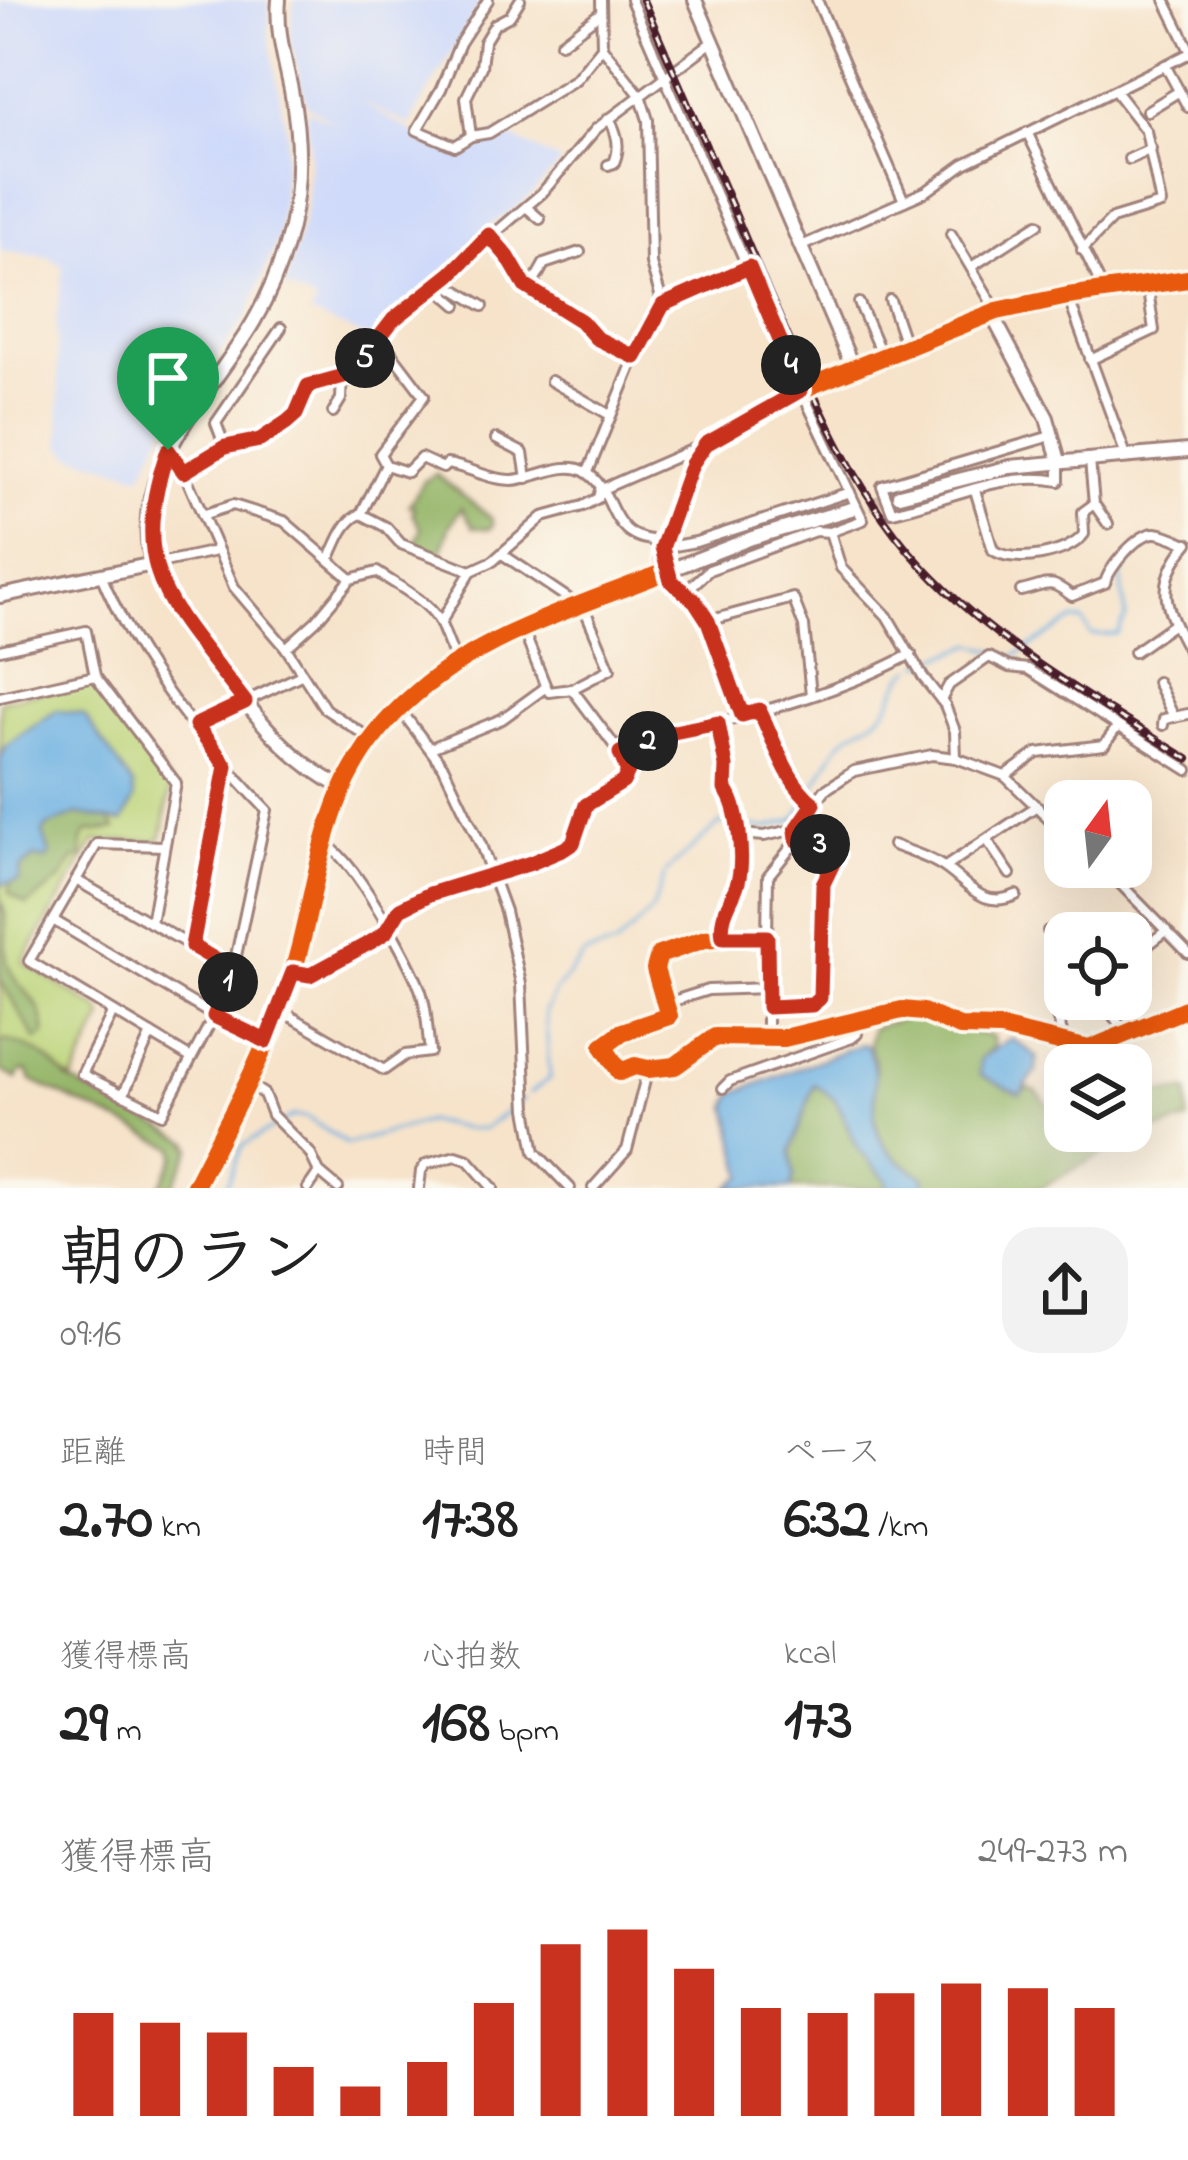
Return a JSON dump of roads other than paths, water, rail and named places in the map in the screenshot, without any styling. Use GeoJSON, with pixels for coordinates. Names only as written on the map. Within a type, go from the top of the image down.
{"type":"FeatureCollection","features":[{"type":"Feature","properties":{"kind":"street"},"geometry":{"type":"LineString","coordinates":[[279,0],[281,46],[298,136],[291,225],[255,320],[180,424],[168,450],[153,493],[149,534],[153,564],[166,594],[245,702],[290,753],[342,787]]}},
{"type":"Feature","properties":{"kind":"street"},"geometry":{"type":"LineString","coordinates":[[488,0],[460,43],[417,130],[454,146],[501,126],[575,79],[602,47]]}},
{"type":"Feature","properties":{"kind":"street"},"geometry":{"type":"LineString","coordinates":[[471,136],[466,98],[481,67],[484,42],[520,0]]}},
{"type":"Feature","properties":{"kind":"street"},"geometry":{"type":"LineString","coordinates":[[601,0],[602,47],[640,94],[651,144],[647,191],[651,264],[663,305]]}},
{"type":"Feature","properties":{"kind":"street"},"geometry":{"type":"LineString","coordinates":[[631,0],[801,390],[863,520],[830,532],[815,531],[709,570],[684,593]]}},
{"type":"Feature","properties":{"kind":"street"},"geometry":{"type":"LineString","coordinates":[[695,0],[854,368]]}},
{"type":"Feature","properties":{"kind":"street"},"geometry":{"type":"LineString","coordinates":[[818,0],[904,201]]}},
{"type":"Feature","properties":{"kind":"street"},"geometry":{"type":"LineString","coordinates":[[804,245],[933,187],[964,164],[1188,51],[1165,0]]}},
{"type":"Feature","properties":{"kind":"street"},"geometry":{"type":"LineString","coordinates":[[561,43],[600,13]]}},
{"type":"Feature","properties":{"kind":"street"},"geometry":{"type":"LineString","coordinates":[[184,472],[225,447],[270,434],[296,414],[308,386],[342,378],[356,369],[393,320],[526,207],[588,135],[713,41]]}},
{"type":"Feature","properties":{"kind":"street"},"geometry":{"type":"LineString","coordinates":[[1165,65],[1188,107]]}},
{"type":"Feature","properties":{"kind":"street"},"geometry":{"type":"LineString","coordinates":[[1082,250],[1112,219],[1161,203],[1144,127],[1114,91]]}},
{"type":"Feature","properties":{"kind":"street"},"geometry":{"type":"LineString","coordinates":[[1147,111],[1178,92]]}},
{"type":"Feature","properties":{"kind":"street"},"geometry":{"type":"LineString","coordinates":[[608,165],[618,152],[617,133],[609,118]]}},
{"type":"Feature","properties":{"kind":"street"},"geometry":{"type":"LineString","coordinates":[[1027,132],[1103,291]]}},
{"type":"Feature","properties":{"kind":"street"},"geometry":{"type":"LineString","coordinates":[[1129,159],[1151,149]]}},
{"type":"Feature","properties":{"kind":"street"},"geometry":{"type":"LineString","coordinates":[[526,207],[540,219]]}},
{"type":"Feature","properties":{"kind":"street"},"geometry":{"type":"LineString","coordinates":[[971,267],[1038,224]]}},
{"type":"Feature","properties":{"kind":"street"},"geometry":{"type":"LineString","coordinates":[[951,234],[1054,435],[1059,481],[1037,476],[892,512],[882,486],[1054,435]]}},
{"type":"Feature","properties":{"kind":"street"},"geometry":{"type":"LineString","coordinates":[[489,235],[530,289],[581,321],[596,338],[635,357]]}},
{"type":"Feature","properties":{"kind":"street"},"geometry":{"type":"LineString","coordinates":[[530,289],[544,264],[580,252]]}},
{"type":"Feature","properties":{"kind":"street"},"geometry":{"type":"LineString","coordinates":[[588,472],[635,357],[663,305],[749,267]]}},
{"type":"Feature","properties":{"kind":"street"},"geometry":{"type":"LineString","coordinates":[[600,490],[706,444],[801,390],[994,312],[1188,279]]}},
{"type":"Feature","properties":{"kind":"street"},"geometry":{"type":"LineString","coordinates":[[438,284],[457,305]]}},
{"type":"Feature","properties":{"kind":"street"},"geometry":{"type":"LineString","coordinates":[[438,284],[483,306]]}},
{"type":"Feature","properties":{"kind":"street"},"geometry":{"type":"LineString","coordinates":[[1090,360],[1154,330],[1148,284]]}},
{"type":"Feature","properties":{"kind":"street"},"geometry":{"type":"LineString","coordinates":[[1068,296],[1127,459]]}},
{"type":"Feature","properties":{"kind":"street"},"geometry":{"type":"LineString","coordinates":[[890,300],[906,347]]}},
{"type":"Feature","properties":{"kind":"street"},"geometry":{"type":"LineString","coordinates":[[860,303],[882,357]]}},
{"type":"Feature","properties":{"kind":"street"},"geometry":{"type":"LineString","coordinates":[[225,447],[216,423],[281,328]]}},
{"type":"Feature","properties":{"kind":"street"},"geometry":{"type":"LineString","coordinates":[[380,338],[424,397],[380,454],[386,465],[407,472],[421,458],[443,468],[447,464],[467,467],[505,480],[570,467],[588,472],[630,533],[663,545],[696,542],[850,492]]}},
{"type":"Feature","properties":{"kind":"street"},"geometry":{"type":"LineString","coordinates":[[333,412],[341,399],[342,378]]}},
{"type":"Feature","properties":{"kind":"street"},"geometry":{"type":"LineString","coordinates":[[551,381],[610,415]]}},
{"type":"Feature","properties":{"kind":"street"},"geometry":{"type":"LineString","coordinates":[[496,439],[523,453],[526,478]]}},
{"type":"Feature","properties":{"kind":"street"},"geometry":{"type":"LineString","coordinates":[[706,444],[692,464],[663,545],[667,571],[708,621],[742,715]]}},
{"type":"Feature","properties":{"kind":"street"},"geometry":{"type":"LineString","coordinates":[[168,450],[205,514],[234,587],[286,648],[325,710],[371,739]]}},
{"type":"Feature","properties":{"kind":"street"},"geometry":{"type":"LineString","coordinates":[[899,495],[954,479],[1059,461],[1188,451]]}},
{"type":"Feature","properties":{"kind":"street"},"geometry":{"type":"LineString","coordinates":[[1090,461],[1094,504],[1108,524]]}},
{"type":"Feature","properties":{"kind":"street"},"geometry":{"type":"LineString","coordinates":[[329,560],[353,517],[362,514],[386,465]]}},
{"type":"Feature","properties":{"kind":"street"},"geometry":{"type":"LineString","coordinates":[[441,622],[471,571],[502,554],[543,517],[583,506],[598,498],[600,490]]}},
{"type":"Feature","properties":{"kind":"street"},"geometry":{"type":"LineString","coordinates":[[975,490],[994,550],[1010,559],[1076,545],[1084,535],[1083,512],[1094,504]]}},
{"type":"Feature","properties":{"kind":"street"},"geometry":{"type":"LineString","coordinates":[[205,514],[233,505],[284,521],[351,579]]}},
{"type":"Feature","properties":{"kind":"street"},"geometry":{"type":"LineString","coordinates":[[194,1188],[280,1010],[322,842],[342,787],[371,739],[399,708],[458,662],[523,630],[752,538],[850,509]]}},
{"type":"Feature","properties":{"kind":"street"},"geometry":{"type":"LineString","coordinates":[[362,514],[386,527],[401,544],[471,571]]}},
{"type":"Feature","properties":{"kind":"street"},"geometry":{"type":"LineString","coordinates":[[830,532],[841,568],[887,616],[941,700],[955,731],[956,758]]}},
{"type":"Feature","properties":{"kind":"street"},"geometry":{"type":"LineString","coordinates":[[1021,591],[1052,582],[1072,596],[1105,583],[1107,574],[1144,536],[1155,533],[1188,543],[1177,556],[1165,595],[1188,650]]}},
{"type":"Feature","properties":{"kind":"street"},"geometry":{"type":"LineString","coordinates":[[0,596],[217,551]]}},
{"type":"Feature","properties":{"kind":"street"},"geometry":{"type":"LineString","coordinates":[[502,554],[580,606],[610,669],[572,688],[549,692],[523,630]]}},
{"type":"Feature","properties":{"kind":"street"},"geometry":{"type":"LineString","coordinates":[[286,648],[351,579],[376,572],[441,622],[444,642],[458,662]]}},
{"type":"Feature","properties":{"kind":"street"},"geometry":{"type":"LineString","coordinates":[[101,574],[130,639],[226,766],[267,810],[233,970],[162,1114],[82,1074],[113,1012]]}},
{"type":"Feature","properties":{"kind":"street"},"geometry":{"type":"LineString","coordinates":[[708,621],[793,598],[804,626],[811,695]]}},
{"type":"Feature","properties":{"kind":"street"},"geometry":{"type":"LineString","coordinates":[[1134,652],[1174,624]]}},
{"type":"Feature","properties":{"kind":"street"},"geometry":{"type":"LineString","coordinates":[[0,650],[86,631],[94,676],[176,782],[151,923]]}},
{"type":"Feature","properties":{"kind":"street"},"geometry":{"type":"LineString","coordinates":[[620,753],[664,734],[811,695],[910,654]]}},
{"type":"Feature","properties":{"kind":"street"},"geometry":{"type":"LineString","coordinates":[[941,700],[949,686],[989,657],[1009,667],[1028,668],[1188,770]]}},
{"type":"Feature","properties":{"kind":"street"},"geometry":{"type":"LineString","coordinates":[[196,725],[302,675]]}},
{"type":"Feature","properties":{"kind":"street"},"geometry":{"type":"LineString","coordinates":[[0,697],[94,676]]}},
{"type":"Feature","properties":{"kind":"street"},"geometry":{"type":"LineString","coordinates":[[1156,682],[1174,717]]}},
{"type":"Feature","properties":{"kind":"street"},"geometry":{"type":"LineString","coordinates":[[431,748],[502,719],[547,687]]}},
{"type":"Feature","properties":{"kind":"street"},"geometry":{"type":"LineString","coordinates":[[293,972],[310,975],[371,942],[389,927],[400,909],[548,857],[573,843],[586,805],[623,782],[628,772],[620,753],[572,688]]}},
{"type":"Feature","properties":{"kind":"street"},"geometry":{"type":"LineString","coordinates":[[399,708],[460,795],[505,911],[521,984],[527,1109],[535,1152],[570,1188]]}},
{"type":"Feature","properties":{"kind":"street"},"geometry":{"type":"LineString","coordinates":[[759,710],[804,796],[814,804]]}},
{"type":"Feature","properties":{"kind":"street"},"geometry":{"type":"LineString","coordinates":[[1163,725],[1164,719],[1188,714]]}},
{"type":"Feature","properties":{"kind":"street"},"geometry":{"type":"LineString","coordinates":[[718,723],[725,789],[735,800],[738,832],[739,879],[720,923],[723,937]]}},
{"type":"Feature","properties":{"kind":"street"},"geometry":{"type":"LineString","coordinates":[[1005,776],[1037,753],[1103,745],[1118,726]]}},
{"type":"Feature","properties":{"kind":"street"},"geometry":{"type":"LineString","coordinates":[[767,1036],[768,876],[825,790],[854,770],[932,755],[956,758],[1005,776],[1044,813]]}},
{"type":"Feature","properties":{"kind":"street"},"geometry":{"type":"LineString","coordinates":[[192,946],[226,766]]}},
{"type":"Feature","properties":{"kind":"street"},"geometry":{"type":"LineString","coordinates":[[945,867],[1037,806]]}},
{"type":"Feature","properties":{"kind":"street"},"geometry":{"type":"LineString","coordinates":[[738,832],[797,835],[831,847],[837,855],[823,884],[820,998],[812,1005],[768,1007]]}},
{"type":"Feature","properties":{"kind":"street"},"geometry":{"type":"LineString","coordinates":[[987,840],[1010,874]]}},
{"type":"Feature","properties":{"kind":"street"},"geometry":{"type":"LineString","coordinates":[[280,1010],[384,1070],[405,1055],[430,1052],[421,990],[389,927],[340,853],[322,842]]}},
{"type":"Feature","properties":{"kind":"street"},"geometry":{"type":"LineString","coordinates":[[164,846],[97,844],[29,961],[190,1058]]}},
{"type":"Feature","properties":{"kind":"street"},"geometry":{"type":"LineString","coordinates":[[893,845],[945,867],[979,898],[1002,901],[1016,895]]}},
{"type":"Feature","properties":{"kind":"street"},"geometry":{"type":"LineString","coordinates":[[76,880],[233,970]]}},
{"type":"Feature","properties":{"kind":"street"},"geometry":{"type":"LineString","coordinates":[[1124,888],[1188,953]]}},
{"type":"Feature","properties":{"kind":"street"},"geometry":{"type":"LineString","coordinates":[[53,920],[214,1016],[266,1041]]}},
{"type":"Feature","properties":{"kind":"street"},"geometry":{"type":"LineString","coordinates":[[1152,942],[1166,931]]}},
{"type":"Feature","properties":{"kind":"street"},"geometry":{"type":"LineString","coordinates":[[767,937],[705,938],[659,955],[655,969],[669,1016],[622,1032],[603,1046],[620,1072],[635,1066],[675,1066],[715,1037],[784,1037],[902,1010],[923,1012],[960,1027],[1001,1028],[1089,1049],[1188,1008]]}},
{"type":"Feature","properties":{"kind":"street"},"geometry":{"type":"LineString","coordinates":[[667,1004],[708,990],[768,988]]}},
{"type":"Feature","properties":{"kind":"street"},"geometry":{"type":"LineString","coordinates":[[1058,1020],[1065,1042]]}},
{"type":"Feature","properties":{"kind":"street"},"geometry":{"type":"LineString","coordinates":[[1116,1020],[1126,1036]]}},
{"type":"Feature","properties":{"kind":"street"},"geometry":{"type":"LineString","coordinates":[[723,1088],[730,1081],[852,1038],[858,1022]]}},
{"type":"Feature","properties":{"kind":"street"},"geometry":{"type":"LineString","coordinates":[[123,1095],[151,1034]]}},
{"type":"Feature","properties":{"kind":"street"},"geometry":{"type":"LineString","coordinates":[[593,1188],[627,1150],[648,1069]]}},
{"type":"Feature","properties":{"kind":"street"},"geometry":{"type":"LineString","coordinates":[[246,1083],[264,1094],[282,1129],[310,1153],[319,1172],[338,1188]]}},
{"type":"Feature","properties":{"kind":"street"},"geometry":{"type":"LineString","coordinates":[[422,1187],[421,1171],[426,1164],[456,1156],[468,1160],[493,1188]]}},
{"type":"Feature","properties":{"kind":"street"},"geometry":{"type":"LineString","coordinates":[[308,1188],[319,1172]]}},
{"type":"Feature","properties":{"kind":"street"},"geometry":{"type":"LineString","coordinates":[[553,1188],[560,1177]]}},
{"type":"Feature","properties":{"kind":"water"},"geometry":{"type":"Polygon","coordinates":[[[57,710],[84,715],[133,785],[134,800],[123,822],[77,814],[46,827],[43,833],[50,855],[45,860],[35,857],[21,868],[19,881],[0,885],[0,759],[5,746],[57,710]]]}},
{"type":"Feature","properties":{"kind":"water"},"geometry":{"type":"Polygon","coordinates":[[[1011,1038],[1037,1056],[1036,1072],[1020,1094],[980,1075],[980,1059],[1011,1038]]]}},
{"type":"Feature","properties":{"kind":"water"},"geometry":{"type":"Polygon","coordinates":[[[861,1044],[867,1046],[873,1067],[877,1132],[900,1161],[924,1177],[925,1188],[887,1188],[887,1180],[859,1150],[835,1099],[814,1084],[791,1151],[791,1188],[728,1188],[744,1176],[728,1107],[734,1093],[861,1044]]]}},
{"type":"Feature","properties":{"kind":"waterway"},"geometry":{"type":"LineString","coordinates":[[921,664],[974,644],[1013,657],[1073,620],[1083,621],[1091,635],[1117,634],[1126,617],[1121,575],[1136,554],[1155,542],[1188,553]]}},
{"type":"Feature","properties":{"kind":"waterway"},"geometry":{"type":"LineString","coordinates":[[530,1093],[550,1078],[545,1012],[585,954],[616,946],[652,910],[666,872],[720,823],[766,828],[794,820],[837,747],[883,712],[913,668]]}},
{"type":"Feature","properties":{"kind":"waterway"},"geometry":{"type":"LineString","coordinates":[[226,1188],[242,1146],[293,1116],[306,1117],[347,1144],[428,1121],[484,1129],[523,1099]]}},
{"type":"Feature","properties":{"kind":"tunnel"},"geometry":{"type":"LineString","coordinates":[[851,509],[898,496]]}},
{"type":"Feature","properties":{"kind":"railway"},"geometry":{"type":"LineString","coordinates":[[643,0],[815,396],[873,504],[924,568],[984,623],[1050,672],[1188,759]]}}]}
